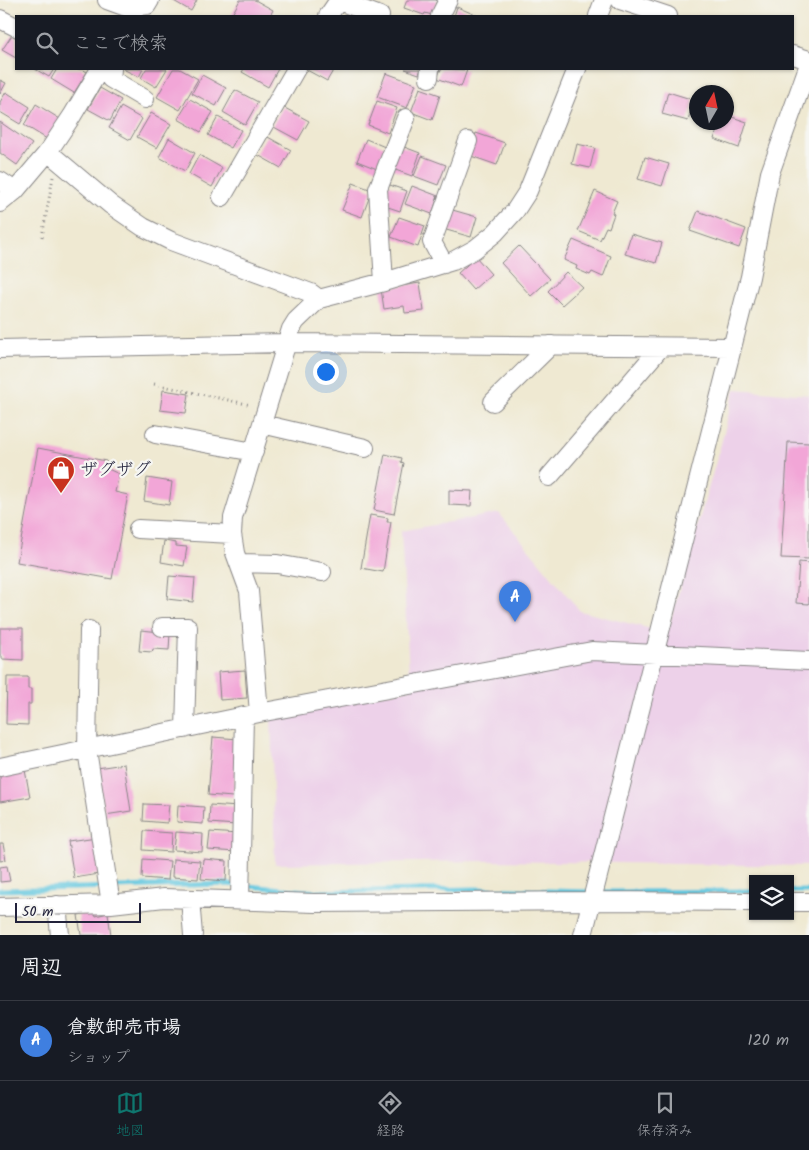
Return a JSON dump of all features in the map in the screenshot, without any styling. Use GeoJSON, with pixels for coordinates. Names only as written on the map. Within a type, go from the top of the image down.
{"type":"FeatureCollection","features":[{"type":"Feature","properties":{"kind":"street"},"geometry":{"type":"LineString","coordinates":[[107,0],[139,9]]}},
{"type":"Feature","properties":{"kind":"street"},"geometry":{"type":"LineString","coordinates":[[329,15],[339,0],[377,15]]}},
{"type":"Feature","properties":{"kind":"street"},"geometry":{"type":"LineString","coordinates":[[440,15],[448,0]]}},
{"type":"Feature","properties":{"kind":"street"},"geometry":{"type":"LineString","coordinates":[[598,15],[604,0]]}},
{"type":"Feature","properties":{"kind":"street"},"geometry":{"type":"LineString","coordinates":[[620,0],[665,15]]}},
{"type":"Feature","properties":{"kind":"street"},"geometry":{"type":"LineString","coordinates":[[0,19],[15,26]]}},
{"type":"Feature","properties":{"kind":"street"},"geometry":{"type":"LineString","coordinates":[[794,55],[809,60]]}},
{"type":"Feature","properties":{"kind":"street"},"geometry":{"type":"LineString","coordinates":[[583,935],[750,277],[770,173],[809,64]]}},
{"type":"Feature","properties":{"kind":"street"},"geometry":{"type":"LineString","coordinates":[[0,203],[52,155],[72,116],[99,70]]}},
{"type":"Feature","properties":{"kind":"street"},"geometry":{"type":"LineString","coordinates":[[112,70],[111,79],[145,99]]}},
{"type":"Feature","properties":{"kind":"street"},"geometry":{"type":"LineString","coordinates":[[222,197],[295,70]]}},
{"type":"Feature","properties":{"kind":"street"},"geometry":{"type":"LineString","coordinates":[[240,900],[252,714],[249,591],[235,553],[232,534],[233,518],[291,329],[296,321],[319,299],[453,261],[482,244],[495,233],[528,191],[577,70]]}},
{"type":"Feature","properties":{"kind":"street"},"geometry":{"type":"LineString","coordinates":[[384,282],[378,188],[406,118]]}},
{"type":"Feature","properties":{"kind":"street"},"geometry":{"type":"LineString","coordinates":[[444,264],[432,242],[468,140]]}},
{"type":"Feature","properties":{"kind":"street"},"geometry":{"type":"LineString","coordinates":[[52,155],[111,205],[143,227],[171,241],[311,293],[319,299]]}},
{"type":"Feature","properties":{"kind":"street"},"geometry":{"type":"LineString","coordinates":[[0,181],[15,191]]}},
{"type":"Feature","properties":{"kind":"street"},"geometry":{"type":"LineString","coordinates":[[0,350],[287,343],[732,347]]}},
{"type":"Feature","properties":{"kind":"street"},"geometry":{"type":"LineString","coordinates":[[493,402],[551,346]]}},
{"type":"Feature","properties":{"kind":"street"},"geometry":{"type":"LineString","coordinates":[[549,477],[661,347]]}},
{"type":"Feature","properties":{"kind":"street"},"geometry":{"type":"LineString","coordinates":[[265,416],[365,448]]}},
{"type":"Feature","properties":{"kind":"street"},"geometry":{"type":"LineString","coordinates":[[155,434],[254,452]]}},
{"type":"Feature","properties":{"kind":"street"},"geometry":{"type":"LineString","coordinates":[[138,528],[232,534]]}},
{"type":"Feature","properties":{"kind":"street"},"geometry":{"type":"LineString","coordinates":[[239,563],[277,564],[322,572]]}},
{"type":"Feature","properties":{"kind":"street"},"geometry":{"type":"LineString","coordinates":[[162,627],[188,627],[185,729]]}},
{"type":"Feature","properties":{"kind":"street"},"geometry":{"type":"LineString","coordinates":[[88,630],[87,750],[111,904]]}},
{"type":"Feature","properties":{"kind":"street"},"geometry":{"type":"LineString","coordinates":[[0,767],[252,714],[592,652],[809,661]]}},
{"type":"Feature","properties":{"kind":"street"},"geometry":{"type":"LineString","coordinates":[[0,907],[111,904],[164,898],[314,903],[594,894],[749,902]]}},
{"type":"Feature","properties":{"kind":"street"},"geometry":{"type":"LineString","coordinates":[[190,898],[193,935]]}},
{"type":"Feature","properties":{"kind":"street"},"geometry":{"type":"LineString","coordinates":[[794,902],[809,902]]}},
{"type":"Feature","properties":{"kind":"street"},"geometry":{"type":"LineString","coordinates":[[57,905],[60,935]]}},
{"type":"Feature","properties":{"kind":"path"},"geometry":{"type":"LineString","coordinates":[[42,237],[52,155]]}},
{"type":"Feature","properties":{"kind":"path"},"geometry":{"type":"LineString","coordinates":[[154,384],[265,416]]}},
{"type":"Feature","properties":{"kind":"shaded area"},"geometry":{"type":"Polygon","coordinates":[[[735,389],[809,395],[809,866],[486,861],[275,864],[271,715],[410,689],[401,531],[499,513],[580,611],[667,633],[735,389]]]}},
{"type":"Feature","properties":{"kind":"building"},"geometry":{"type":"Polygon","coordinates":[[[172,0],[197,0],[191,11],[172,0]]]}},
{"type":"Feature","properties":{"kind":"building"},"geometry":{"type":"Polygon","coordinates":[[[240,0],[255,0],[273,10],[270,15],[232,15],[240,0]]]}},
{"type":"Feature","properties":{"kind":"building"},"geometry":{"type":"Polygon","coordinates":[[[407,0],[437,0],[432,15],[425,13],[424,15],[404,8],[407,0]]]}},
{"type":"Feature","properties":{"kind":"building"},"geometry":{"type":"Polygon","coordinates":[[[457,7],[476,15],[454,15],[457,7]]]}},
{"type":"Feature","properties":{"kind":"building"},"geometry":{"type":"Polygon","coordinates":[[[12,35],[15,37],[15,57],[2,50],[12,35]]]}},
{"type":"Feature","properties":{"kind":"building"},"geometry":{"type":"Polygon","coordinates":[[[37,70],[53,70],[49,77],[37,70]]]}},
{"type":"Feature","properties":{"kind":"building"},"geometry":{"type":"Polygon","coordinates":[[[56,70],[84,70],[87,72],[74,93],[51,79],[56,70]]]}},
{"type":"Feature","properties":{"kind":"building"},"geometry":{"type":"Polygon","coordinates":[[[125,70],[142,70],[139,77],[125,70]]]}},
{"type":"Feature","properties":{"kind":"building"},"geometry":{"type":"Polygon","coordinates":[[[145,70],[166,70],[156,87],[141,78],[145,70]]]}},
{"type":"Feature","properties":{"kind":"building"},"geometry":{"type":"Polygon","coordinates":[[[172,70],[182,70],[198,79],[180,110],[157,97],[172,70]]]}},
{"type":"Feature","properties":{"kind":"building"},"geometry":{"type":"Polygon","coordinates":[[[243,70],[277,70],[268,87],[242,72],[243,70]]]}},
{"type":"Feature","properties":{"kind":"building"},"geometry":{"type":"Polygon","coordinates":[[[307,70],[333,70],[327,81],[307,70]]]}},
{"type":"Feature","properties":{"kind":"building"},"geometry":{"type":"Polygon","coordinates":[[[408,70],[421,70],[419,74],[408,70]]]}},
{"type":"Feature","properties":{"kind":"building"},"geometry":{"type":"Polygon","coordinates":[[[441,70],[467,70],[461,87],[437,78],[441,70]]]}},
{"type":"Feature","properties":{"kind":"building"},"geometry":{"type":"Polygon","coordinates":[[[386,73],[416,84],[407,108],[377,97],[386,73]]]}},
{"type":"Feature","properties":{"kind":"building"},"geometry":{"type":"Polygon","coordinates":[[[202,75],[226,88],[216,106],[192,93],[202,75]]]}},
{"type":"Feature","properties":{"kind":"building"},"geometry":{"type":"Polygon","coordinates":[[[0,80],[6,83],[0,94],[0,80]]]}},
{"type":"Feature","properties":{"kind":"building"},"geometry":{"type":"Polygon","coordinates":[[[100,88],[121,100],[110,121],[88,109],[100,88]]]}},
{"type":"Feature","properties":{"kind":"building"},"geometry":{"type":"Polygon","coordinates":[[[420,88],[440,95],[432,120],[411,112],[420,88]]]}},
{"type":"Feature","properties":{"kind":"building"},"geometry":{"type":"Polygon","coordinates":[[[235,90],[258,102],[245,125],[223,112],[235,90]]]}},
{"type":"Feature","properties":{"kind":"building"},"geometry":{"type":"Polygon","coordinates":[[[6,92],[30,107],[20,124],[0,112],[0,102],[6,92]]]}},
{"type":"Feature","properties":{"kind":"building"},"geometry":{"type":"Polygon","coordinates":[[[668,92],[689,98],[688,121],[662,114],[668,92]]]}},
{"type":"Feature","properties":{"kind":"building"},"geometry":{"type":"Polygon","coordinates":[[[190,99],[213,112],[201,132],[178,119],[190,99]]]}},
{"type":"Feature","properties":{"kind":"building"},"geometry":{"type":"Polygon","coordinates":[[[377,101],[397,108],[388,133],[368,125],[377,101]]]}},
{"type":"Feature","properties":{"kind":"building"},"geometry":{"type":"Polygon","coordinates":[[[36,104],[60,119],[47,139],[24,125],[36,104]]]}},
{"type":"Feature","properties":{"kind":"building"},"geometry":{"type":"Polygon","coordinates":[[[121,107],[142,119],[130,140],[109,128],[121,107]]]}},
{"type":"Feature","properties":{"kind":"building"},"geometry":{"type":"Polygon","coordinates":[[[283,107],[309,121],[298,140],[272,126],[283,107]]]}},
{"type":"Feature","properties":{"kind":"building"},"geometry":{"type":"Polygon","coordinates":[[[151,113],[171,124],[157,148],[137,137],[151,113]]]}},
{"type":"Feature","properties":{"kind":"building"},"geometry":{"type":"Polygon","coordinates":[[[218,117],[241,130],[231,148],[208,135],[218,117]]]}},
{"type":"Feature","properties":{"kind":"building"},"geometry":{"type":"Polygon","coordinates":[[[734,118],[747,122],[739,148],[714,139],[717,130],[734,130],[734,118]]]}},
{"type":"Feature","properties":{"kind":"building"},"geometry":{"type":"Polygon","coordinates":[[[0,122],[32,144],[17,165],[0,153],[0,122]]]}},
{"type":"Feature","properties":{"kind":"building"},"geometry":{"type":"Polygon","coordinates":[[[476,133],[505,143],[497,165],[468,155],[476,133]]]}},
{"type":"Feature","properties":{"kind":"building"},"geometry":{"type":"Polygon","coordinates":[[[266,136],[291,150],[281,168],[256,154],[266,136]]]}},
{"type":"Feature","properties":{"kind":"building"},"geometry":{"type":"Polygon","coordinates":[[[169,138],[195,153],[185,171],[159,157],[169,138]]]}},
{"type":"Feature","properties":{"kind":"building"},"geometry":{"type":"Polygon","coordinates":[[[366,139],[385,147],[377,169],[357,161],[366,139]]]}},
{"type":"Feature","properties":{"kind":"building"},"geometry":{"type":"Polygon","coordinates":[[[577,144],[595,148],[590,168],[572,164],[577,144]]]}},
{"type":"Feature","properties":{"kind":"building"},"geometry":{"type":"Polygon","coordinates":[[[399,145],[420,153],[412,176],[390,168],[399,145]]]}},
{"type":"Feature","properties":{"kind":"building"},"geometry":{"type":"Polygon","coordinates":[[[199,155],[222,168],[212,187],[189,174],[199,155]]]}},
{"type":"Feature","properties":{"kind":"building"},"geometry":{"type":"Polygon","coordinates":[[[422,156],[446,165],[438,185],[414,176],[422,156]]]}},
{"type":"Feature","properties":{"kind":"building"},"geometry":{"type":"Polygon","coordinates":[[[645,157],[669,164],[662,186],[638,179],[645,157]]]}},
{"type":"Feature","properties":{"kind":"building"},"geometry":{"type":"Polygon","coordinates":[[[353,183],[372,190],[362,217],[342,210],[353,183]]]}},
{"type":"Feature","properties":{"kind":"building"},"geometry":{"type":"Polygon","coordinates":[[[387,184],[407,191],[400,211],[379,204],[387,184]]]}},
{"type":"Feature","properties":{"kind":"building"},"geometry":{"type":"Polygon","coordinates":[[[412,186],[438,196],[432,214],[405,204],[412,186]]]}},
{"type":"Feature","properties":{"kind":"building"},"geometry":{"type":"Polygon","coordinates":[[[595,191],[617,201],[609,228],[606,227],[600,240],[578,231],[595,191]]]}},
{"type":"Feature","properties":{"kind":"building"},"geometry":{"type":"Polygon","coordinates":[[[449,209],[477,217],[471,237],[443,229],[449,209]]]}},
{"type":"Feature","properties":{"kind":"building"},"geometry":{"type":"Polygon","coordinates":[[[698,211],[746,229],[739,248],[690,231],[698,211]]]}},
{"type":"Feature","properties":{"kind":"building"},"geometry":{"type":"Polygon","coordinates":[[[399,217],[425,226],[418,247],[391,237],[399,217]]]}},
{"type":"Feature","properties":{"kind":"building"},"geometry":{"type":"Polygon","coordinates":[[[631,234],[662,243],[656,263],[625,254],[631,234]]]}},
{"type":"Feature","properties":{"kind":"building"},"geometry":{"type":"Polygon","coordinates":[[[573,240],[611,256],[603,277],[592,272],[590,275],[576,269],[577,266],[564,260],[573,240]]]}},
{"type":"Feature","properties":{"kind":"building"},"geometry":{"type":"Polygon","coordinates":[[[519,246],[550,279],[531,296],[501,263],[519,246]]]}},
{"type":"Feature","properties":{"kind":"building"},"geometry":{"type":"Polygon","coordinates":[[[476,257],[491,274],[473,290],[458,273],[476,257]]]}},
{"type":"Feature","properties":{"kind":"building"},"geometry":{"type":"Polygon","coordinates":[[[566,272],[582,287],[562,305],[548,291],[566,272]]]}},
{"type":"Feature","properties":{"kind":"building"},"geometry":{"type":"Polygon","coordinates":[[[420,283],[424,311],[405,313],[404,306],[384,309],[381,289],[420,283]]]}},
{"type":"Feature","properties":{"kind":"building"},"geometry":{"type":"Polygon","coordinates":[[[163,390],[189,394],[186,413],[160,410],[163,390]]]}},
{"type":"Feature","properties":{"kind":"building"},"geometry":{"type":"Polygon","coordinates":[[[788,442],[809,443],[809,559],[781,558],[788,442]]]}},
{"type":"Feature","properties":{"kind":"building"},"geometry":{"type":"Polygon","coordinates":[[[38,448],[106,461],[108,469],[119,474],[115,492],[128,495],[112,579],[17,562],[38,448]]]}},
{"type":"Feature","properties":{"kind":"building"},"geometry":{"type":"Polygon","coordinates":[[[385,454],[402,458],[401,462],[404,463],[394,514],[374,510],[385,454]]]}},
{"type":"Feature","properties":{"kind":"building"},"geometry":{"type":"Polygon","coordinates":[[[147,478],[172,482],[169,505],[144,501],[147,478]]]}},
{"type":"Feature","properties":{"kind":"building"},"geometry":{"type":"Polygon","coordinates":[[[449,490],[472,491],[471,506],[449,505],[449,490]]]}},
{"type":"Feature","properties":{"kind":"building"},"geometry":{"type":"Polygon","coordinates":[[[370,515],[388,518],[387,522],[391,522],[383,572],[361,568],[370,515]]]}},
{"type":"Feature","properties":{"kind":"building"},"geometry":{"type":"Polygon","coordinates":[[[164,541],[176,543],[176,546],[187,547],[184,566],[161,562],[164,541]]]}},
{"type":"Feature","properties":{"kind":"building"},"geometry":{"type":"Polygon","coordinates":[[[799,562],[809,563],[809,604],[796,603],[799,562]]]}},
{"type":"Feature","properties":{"kind":"building"},"geometry":{"type":"Polygon","coordinates":[[[169,576],[195,578],[193,602],[167,599],[169,576]]]}},
{"type":"Feature","properties":{"kind":"building"},"geometry":{"type":"Polygon","coordinates":[[[0,628],[23,628],[23,660],[2,659],[0,655],[0,628]]]}},
{"type":"Feature","properties":{"kind":"building"},"geometry":{"type":"Polygon","coordinates":[[[141,630],[170,633],[169,650],[153,649],[152,652],[139,651],[141,630]]]}},
{"type":"Feature","properties":{"kind":"building"},"geometry":{"type":"Polygon","coordinates":[[[245,670],[247,698],[220,700],[218,672],[245,670]]]}},
{"type":"Feature","properties":{"kind":"building"},"geometry":{"type":"Polygon","coordinates":[[[7,677],[28,677],[28,689],[31,689],[31,704],[28,704],[28,725],[6,724],[7,677]]]}},
{"type":"Feature","properties":{"kind":"building"},"geometry":{"type":"Polygon","coordinates":[[[213,737],[238,739],[233,797],[208,795],[213,737]]]}},
{"type":"Feature","properties":{"kind":"building"},"geometry":{"type":"Polygon","coordinates":[[[124,764],[131,811],[105,815],[97,768],[124,764]]]}},
{"type":"Feature","properties":{"kind":"building"},"geometry":{"type":"Polygon","coordinates":[[[25,770],[30,797],[0,802],[0,775],[25,770]]]}},
{"type":"Feature","properties":{"kind":"building"},"geometry":{"type":"Polygon","coordinates":[[[144,804],[169,805],[167,823],[143,821],[144,804]]]}},
{"type":"Feature","properties":{"kind":"building"},"geometry":{"type":"Polygon","coordinates":[[[178,805],[204,807],[203,824],[177,822],[178,805]]]}},
{"type":"Feature","properties":{"kind":"building"},"geometry":{"type":"Polygon","coordinates":[[[210,805],[238,807],[236,825],[209,823],[210,805]]]}},
{"type":"Feature","properties":{"kind":"building"},"geometry":{"type":"Polygon","coordinates":[[[144,831],[172,833],[171,852],[143,850],[144,831]]]}},
{"type":"Feature","properties":{"kind":"building"},"geometry":{"type":"Polygon","coordinates":[[[176,832],[203,834],[202,852],[174,850],[176,832]]]}},
{"type":"Feature","properties":{"kind":"building"},"geometry":{"type":"Polygon","coordinates":[[[210,832],[237,834],[236,852],[208,850],[210,832]]]}},
{"type":"Feature","properties":{"kind":"building"},"geometry":{"type":"Polygon","coordinates":[[[97,837],[99,874],[74,878],[68,841],[97,837]]]}},
{"type":"Feature","properties":{"kind":"building"},"geometry":{"type":"Polygon","coordinates":[[[0,844],[3,844],[6,860],[0,861],[0,844]]]}},
{"type":"Feature","properties":{"kind":"building"},"geometry":{"type":"Polygon","coordinates":[[[143,859],[170,861],[168,880],[142,878],[143,859]]]}},
{"type":"Feature","properties":{"kind":"building"},"geometry":{"type":"Polygon","coordinates":[[[173,859],[200,861],[198,879],[172,877],[173,859]]]}},
{"type":"Feature","properties":{"kind":"building"},"geometry":{"type":"Polygon","coordinates":[[[203,859],[227,861],[226,881],[201,879],[203,859]]]}},
{"type":"Feature","properties":{"kind":"building"},"geometry":{"type":"Polygon","coordinates":[[[7,866],[10,881],[0,882],[0,867],[7,866]]]}},
{"type":"Feature","properties":{"kind":"building"},"geometry":{"type":"Polygon","coordinates":[[[95,912],[96,916],[108,913],[111,935],[81,935],[78,915],[95,912]]]}},
{"type":"Feature","properties":{"kind":"waterway"},"geometry":{"type":"LineString","coordinates":[[0,890],[226,884],[318,892],[473,889],[590,892]]}},
{"type":"Feature","properties":{"kind":"waterway"},"geometry":{"type":"LineString","coordinates":[[598,892],[749,891]]}},
{"type":"Feature","properties":{"kind":"waterway"},"geometry":{"type":"LineString","coordinates":[[794,891],[809,891]]}},
{"type":"Feature","properties":{"kind":"place","name":"ザグザグ"},"geometry":{"type":"Point","coordinates":[61,494]}},
{"type":"Feature","properties":{"kind":"place","name":"倉敷卸売市場"},"geometry":{"type":"Point","coordinates":[515,622]}}]}
